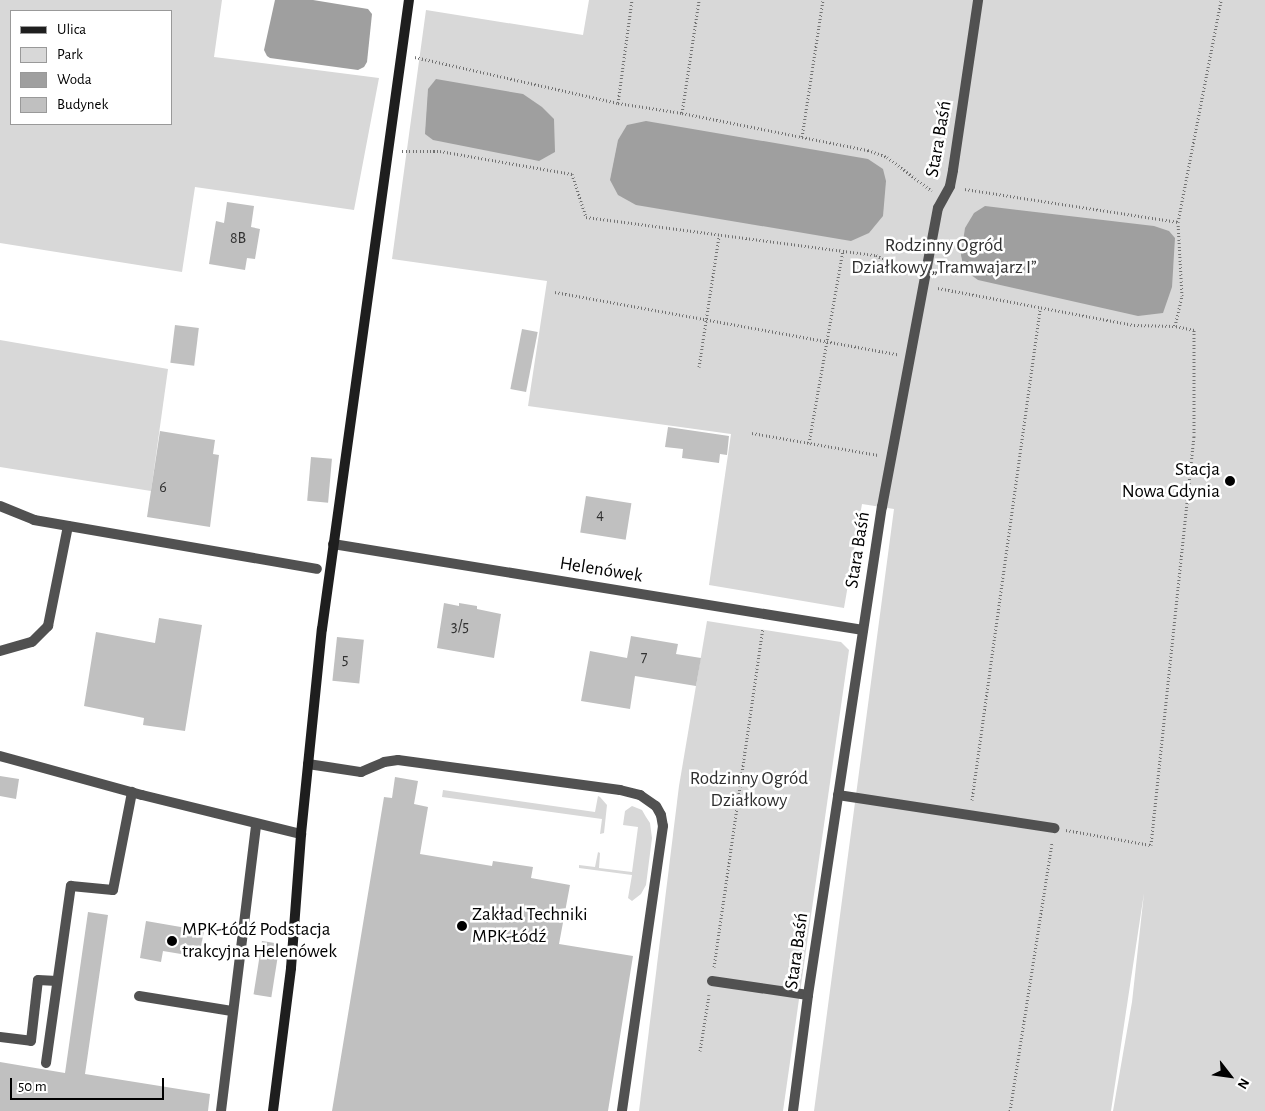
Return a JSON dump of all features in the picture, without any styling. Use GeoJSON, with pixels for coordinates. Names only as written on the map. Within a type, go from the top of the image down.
{"type":"FeatureCollection","features":[{"type":"Feature","properties":{"kind":"street"},"geometry":{"type":"LineString","coordinates":[[273,1111],[292,959],[301,834],[333,544],[409,0]]}},
{"type":"Feature","properties":{"kind":"street","name":"Stara Baśń"},"geometry":{"type":"LineString","coordinates":[[793,1111],[808,995],[882,507],[938,208],[950,186],[978,0]]}},
{"type":"Feature","properties":{"kind":"street"},"geometry":{"type":"LineString","coordinates":[[0,506],[34,520],[316,570]]}},
{"type":"Feature","properties":{"kind":"street"},"geometry":{"type":"LineString","coordinates":[[0,651],[32,642],[48,626],[68,526]]}},
{"type":"Feature","properties":{"kind":"street","name":"Helenówek"},"geometry":{"type":"LineString","coordinates":[[333,544],[863,630]]}},
{"type":"Feature","properties":{"kind":"street"},"geometry":{"type":"LineString","coordinates":[[0,756],[132,792],[301,834]]}},
{"type":"Feature","properties":{"kind":"street"},"geometry":{"type":"LineString","coordinates":[[308,764],[361,772],[384,762],[398,760],[620,790],[640,795],[656,806],[661,815],[663,826],[622,1111]]}},
{"type":"Feature","properties":{"kind":"street"},"geometry":{"type":"LineString","coordinates":[[46,1063],[71,886],[113,890],[132,792]]}},
{"type":"Feature","properties":{"kind":"street"},"geometry":{"type":"LineString","coordinates":[[838,795],[1054,828]]}},
{"type":"Feature","properties":{"kind":"street"},"geometry":{"type":"LineString","coordinates":[[221,1111],[256,824]]}},
{"type":"Feature","properties":{"kind":"street"},"geometry":{"type":"LineString","coordinates":[[0,1037],[31,1041],[38,980],[57,982]]}},
{"type":"Feature","properties":{"kind":"street"},"geometry":{"type":"LineString","coordinates":[[712,981],[808,995]]}},
{"type":"Feature","properties":{"kind":"street"},"geometry":{"type":"LineString","coordinates":[[139,996],[232,1012]]}},
{"type":"Feature","properties":{"kind":"path"},"geometry":{"type":"LineString","coordinates":[[618,103],[632,0]]}},
{"type":"Feature","properties":{"kind":"path"},"geometry":{"type":"LineString","coordinates":[[682,113],[699,0]]}},
{"type":"Feature","properties":{"kind":"path"},"geometry":{"type":"LineString","coordinates":[[802,137],[823,0]]}},
{"type":"Feature","properties":{"kind":"path"},"geometry":{"type":"LineString","coordinates":[[1175,326],[1182,296],[1178,222],[1222,0]]}},
{"type":"Feature","properties":{"kind":"path"},"geometry":{"type":"LineString","coordinates":[[415,57],[618,103],[682,113],[868,150],[886,156],[934,193],[938,208]]}},
{"type":"Feature","properties":{"kind":"path"},"geometry":{"type":"LineString","coordinates":[[402,150],[440,151],[572,174],[586,217],[719,236],[876,255],[904,269],[924,285],[1134,325],[1175,326],[1194,330],[1194,436],[1151,844],[1054,828],[1010,1111]]}},
{"type":"Feature","properties":{"kind":"path"},"geometry":{"type":"LineString","coordinates":[[950,186],[1178,222]]}},
{"type":"Feature","properties":{"kind":"path"},"geometry":{"type":"LineString","coordinates":[[698,367],[719,236]]}},
{"type":"Feature","properties":{"kind":"path"},"geometry":{"type":"LineString","coordinates":[[809,443],[843,250]]}},
{"type":"Feature","properties":{"kind":"path"},"geometry":{"type":"LineString","coordinates":[[555,292],[910,356]]}},
{"type":"Feature","properties":{"kind":"path"},"geometry":{"type":"LineString","coordinates":[[970,815],[1040,308]]}},
{"type":"Feature","properties":{"kind":"path"},"geometry":{"type":"LineString","coordinates":[[752,433],[891,457]]}},
{"type":"Feature","properties":{"kind":"path"},"geometry":{"type":"LineString","coordinates":[[700,1051],[712,981],[765,615]]}},
{"type":"Feature","properties":{"kind":"green space"},"geometry":{"type":"Polygon","coordinates":[[[0,0],[222,0],[214,57],[379,78],[354,210],[195,187],[182,272],[0,243],[0,0]]]}},
{"type":"Feature","properties":{"kind":"green space","name":"Rodzinny Ogród Działkowy „Tramwajarz I”"},"geometry":{"type":"Polygon","coordinates":[[[589,0],[1265,0],[1265,1111],[1113,1111],[1132,1002],[1144,893],[1111,1111],[814,1111],[894,509],[862,504],[844,608],[709,585],[731,434],[528,406],[547,281],[392,259],[426,10],[583,35],[589,0]]]}},
{"type":"Feature","properties":{"kind":"green space"},"geometry":{"type":"Polygon","coordinates":[[[0,340],[168,369],[151,491],[0,467],[0,340]]]}},
{"type":"Feature","properties":{"kind":"green space","name":"Rodzinny Ogród Działkowy"},"geometry":{"type":"Polygon","coordinates":[[[707,621],[841,642],[849,650],[783,1111],[639,1111],[679,786],[707,621]]]}},
{"type":"Feature","properties":{"kind":"green space"},"geometry":{"type":"Polygon","coordinates":[[[443,790],[595,812],[598,796],[607,805],[604,833],[600,834],[602,819],[442,797],[443,790]]]}},
{"type":"Feature","properties":{"kind":"green space"},"geometry":{"type":"Polygon","coordinates":[[[632,806],[642,810],[650,823],[652,838],[646,885],[641,894],[632,901],[628,898],[632,875],[579,868],[579,865],[595,867],[598,852],[600,853],[599,868],[632,872],[638,827],[623,825],[625,811],[632,806]]]}},
{"type":"Feature","properties":{"kind":"water"},"geometry":{"type":"Polygon","coordinates":[[[275,0],[313,0],[368,9],[372,14],[367,62],[364,67],[358,70],[270,58],[267,56],[264,50],[275,0]]]}},
{"type":"Feature","properties":{"kind":"water"},"geometry":{"type":"Polygon","coordinates":[[[436,79],[523,94],[542,107],[554,119],[555,152],[539,161],[433,140],[425,134],[428,89],[436,79]]]}},
{"type":"Feature","properties":{"kind":"water"},"geometry":{"type":"Polygon","coordinates":[[[646,121],[868,159],[883,169],[886,181],[883,216],[869,233],[851,241],[636,205],[618,195],[610,180],[618,140],[627,125],[646,121]]]}},
{"type":"Feature","properties":{"kind":"water"},"geometry":{"type":"Polygon","coordinates":[[[985,206],[1154,226],[1169,231],[1175,238],[1172,287],[1163,313],[1138,316],[978,280],[964,270],[961,255],[965,228],[974,213],[985,206]]]}},
{"type":"Feature","properties":{"kind":"building"},"geometry":{"type":"Polygon","coordinates":[[[227,202],[254,206],[251,227],[260,229],[255,259],[247,258],[245,270],[209,264],[216,221],[224,223],[227,202]]]}},
{"type":"Feature","properties":{"kind":"building"},"geometry":{"type":"Polygon","coordinates":[[[175,325],[199,328],[194,366],[170,363],[175,325]]]}},
{"type":"Feature","properties":{"kind":"building"},"geometry":{"type":"Polygon","coordinates":[[[522,329],[538,332],[526,392],[510,389],[522,329]]]}},
{"type":"Feature","properties":{"kind":"building"},"geometry":{"type":"Polygon","coordinates":[[[668,427],[729,436],[727,455],[720,454],[719,463],[682,458],[683,449],[665,447],[668,427]]]}},
{"type":"Feature","properties":{"kind":"building"},"geometry":{"type":"Polygon","coordinates":[[[160,431],[215,440],[213,454],[219,455],[210,527],[147,517],[160,431]]]}},
{"type":"Feature","properties":{"kind":"building"},"geometry":{"type":"Polygon","coordinates":[[[311,457],[332,459],[328,503],[307,501],[311,457]]]}},
{"type":"Feature","properties":{"kind":"building"},"geometry":{"type":"Polygon","coordinates":[[[586,496],[631,503],[626,540],[580,533],[586,496]]]}},
{"type":"Feature","properties":{"kind":"building"},"geometry":{"type":"Polygon","coordinates":[[[444,603],[459,606],[459,603],[477,606],[477,609],[501,614],[494,658],[437,648],[444,603]]]}},
{"type":"Feature","properties":{"kind":"building"},"geometry":{"type":"Polygon","coordinates":[[[159,618],[202,625],[185,731],[143,725],[144,718],[84,706],[96,632],[155,643],[159,618]]]}},
{"type":"Feature","properties":{"kind":"building"},"geometry":{"type":"Polygon","coordinates":[[[631,636],[678,644],[676,654],[701,658],[696,686],[635,676],[630,709],[581,701],[590,651],[627,658],[631,636]]]}},
{"type":"Feature","properties":{"kind":"building"},"geometry":{"type":"Polygon","coordinates":[[[337,637],[364,640],[359,684],[332,681],[337,637]]]}},
{"type":"Feature","properties":{"kind":"building"},"geometry":{"type":"Polygon","coordinates":[[[0,776],[19,779],[16,799],[0,796],[0,776]]]}},
{"type":"Feature","properties":{"kind":"building","name":"Zakład Techniki MPK-Łódź"},"geometry":{"type":"Polygon","coordinates":[[[395,777],[418,781],[414,804],[428,807],[420,854],[492,866],[493,861],[533,867],[531,878],[570,885],[559,944],[633,956],[608,1111],[332,1111],[384,797],[392,798],[395,777]]]}},
{"type":"Feature","properties":{"kind":"building"},"geometry":{"type":"Polygon","coordinates":[[[88,912],[108,915],[85,1074],[210,1094],[208,1111],[0,1111],[0,1062],[65,1073],[88,912]]]}},
{"type":"Feature","properties":{"kind":"building","name":"MPK-Łódź Podstacja trakcyjna Helenówek"},"geometry":{"type":"Polygon","coordinates":[[[146,921],[204,931],[199,957],[163,951],[161,962],[140,958],[146,921]]]}},
{"type":"Feature","properties":{"kind":"building"},"geometry":{"type":"Polygon","coordinates":[[[262,941],[280,944],[271,997],[254,994],[262,941]]]}},
{"type":"Feature","properties":{"kind":"place","name":"Stacja Nowa Gdynia"},"geometry":{"type":"Point","coordinates":[1230,481]}},
{"type":"Feature","properties":{"kind":"place","name":"Zakład Techniki MPK-Łódź"},"geometry":{"type":"Point","coordinates":[462,926]}},
{"type":"Feature","properties":{"kind":"place","name":"MPK-Łódź Podstacja trakcyjna Helenówek"},"geometry":{"type":"Point","coordinates":[172,941]}}]}
